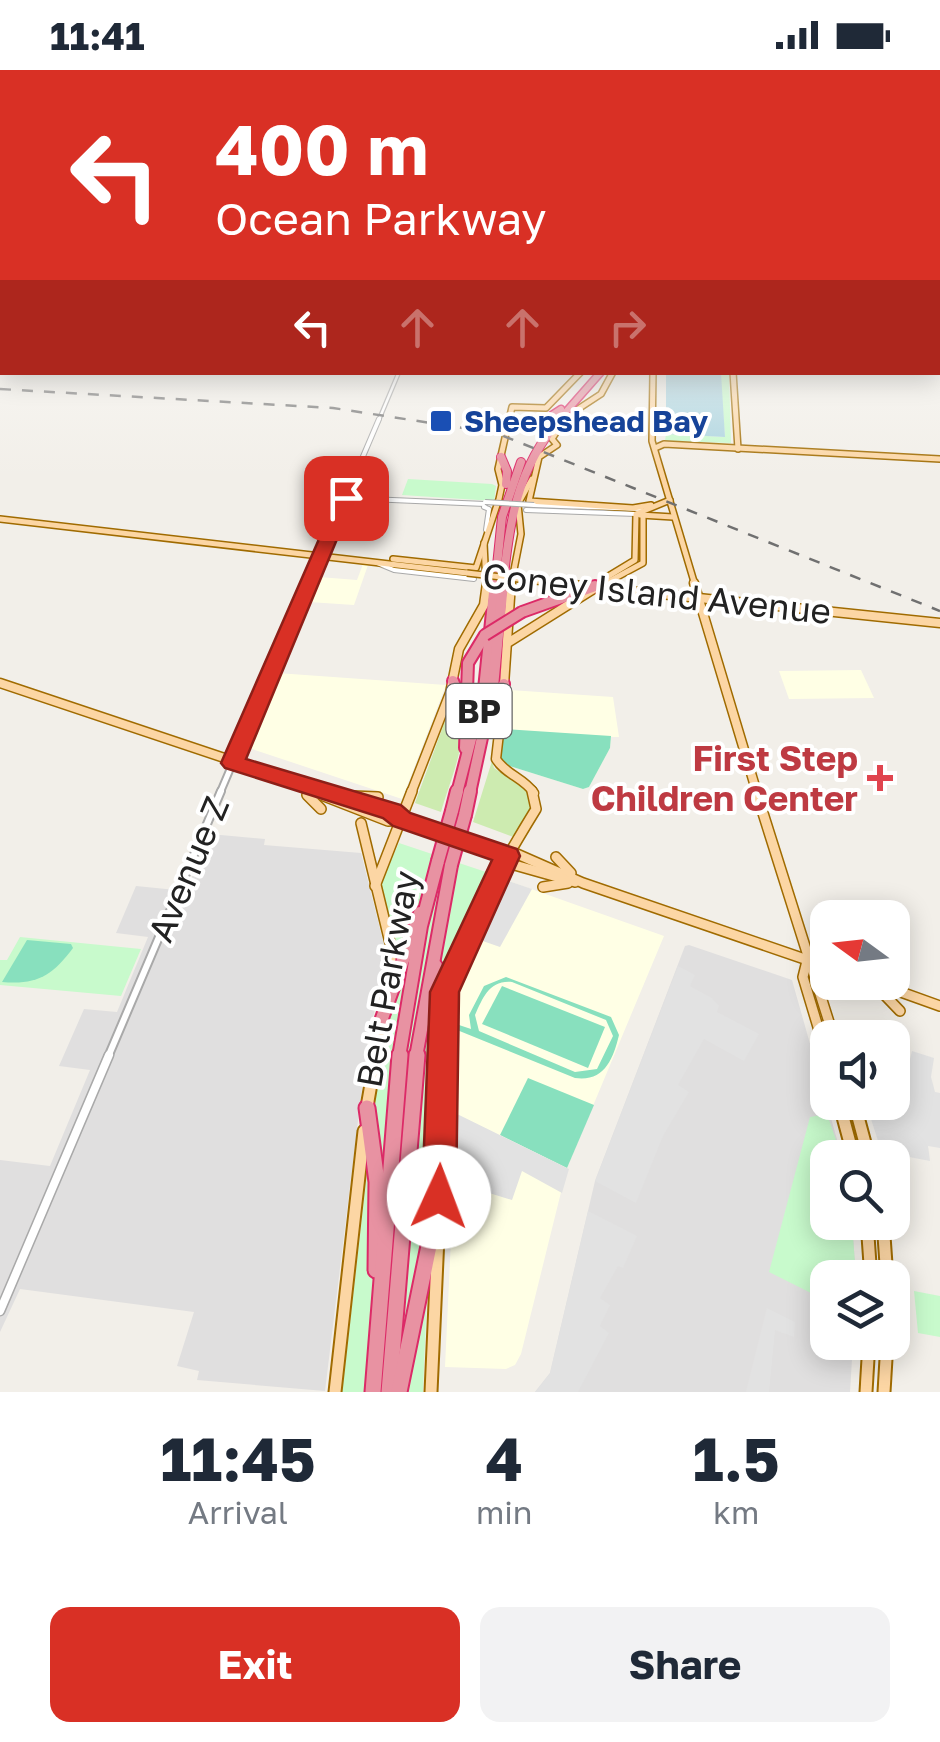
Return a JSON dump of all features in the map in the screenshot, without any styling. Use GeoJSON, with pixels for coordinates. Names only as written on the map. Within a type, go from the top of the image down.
{"type":"FeatureCollection","features":[{"type":"Feature","properties":{"kind":"highway","name":"Belt Parkway"},"geometry":{"type":"LineString","coordinates":[[458,813],[458,788],[484,689],[508,493],[531,445],[593,379]]}},
{"type":"Feature","properties":{"kind":"highway","name":"Belt Parkway"},"geometry":{"type":"LineString","coordinates":[[372,1392],[399,1073],[441,867],[480,758],[498,654],[507,538],[514,502],[527,464],[593,379]]}},
{"type":"Feature","properties":{"kind":"highway"},"geometry":{"type":"LineString","coordinates":[[508,425],[532,425],[561,409]]}},
{"type":"Feature","properties":{"kind":"highway"},"geometry":{"type":"LineString","coordinates":[[539,457],[559,419]]}},
{"type":"Feature","properties":{"kind":"highway"},"geometry":{"type":"LineString","coordinates":[[501,456],[507,471],[508,493]]}},
{"type":"Feature","properties":{"kind":"highway"},"geometry":{"type":"LineString","coordinates":[[507,538],[512,574]]}},
{"type":"Feature","properties":{"kind":"highway"},"geometry":{"type":"LineString","coordinates":[[487,590],[496,574]]}},
{"type":"Feature","properties":{"kind":"highway"},"geometry":{"type":"LineString","coordinates":[[458,788],[472,650],[485,635],[522,612],[600,585]]}},
{"type":"Feature","properties":{"kind":"highway"},"geometry":{"type":"LineString","coordinates":[[453,681],[465,712]]}},
{"type":"Feature","properties":{"kind":"highway"},"geometry":{"type":"LineString","coordinates":[[480,758],[504,684]]}},
{"type":"Feature","properties":{"kind":"highway"},"geometry":{"type":"LineString","coordinates":[[381,1021],[441,867]]}},
{"type":"Feature","properties":{"kind":"highway","name":"Belt Parkway"},"geometry":{"type":"LineString","coordinates":[[390,1392],[411,1086],[432,946],[445,889],[441,867]]}},
{"type":"Feature","properties":{"kind":"highway"},"geometry":{"type":"LineString","coordinates":[[442,1038],[434,977],[445,889]]}},
{"type":"Feature","properties":{"kind":"highway"},"geometry":{"type":"LineString","coordinates":[[367,1108],[376,1182],[374,1253],[379,1295]]}},
{"type":"Feature","properties":{"kind":"highway"},"geometry":{"type":"LineString","coordinates":[[399,1392],[439,1197]]}},
{"type":"Feature","properties":{"kind":"main road"},"geometry":{"type":"LineString","coordinates":[[375,886],[453,681],[459,649],[482,609],[487,590],[484,543],[502,486],[498,468],[512,407],[544,408],[578,375]]}},
{"type":"Feature","properties":{"kind":"main road"},"geometry":{"type":"LineString","coordinates":[[550,439],[556,431],[574,424],[576,411],[601,394],[611,375]]}},
{"type":"Feature","properties":{"kind":"main road"},"geometry":{"type":"LineString","coordinates":[[656,375],[655,446],[673,516],[828,1020]]}},
{"type":"Feature","properties":{"kind":"main road"},"geometry":{"type":"LineString","coordinates":[[734,375],[738,449]]}},
{"type":"Feature","properties":{"kind":"main road"},"geometry":{"type":"LineString","coordinates":[[655,446],[940,459]]}},
{"type":"Feature","properties":{"kind":"main road"},"geometry":{"type":"LineString","coordinates":[[431,1392],[444,1000],[450,975],[536,802],[527,783],[501,767],[496,759],[512,574],[521,534],[518,504],[539,457]]}},
{"type":"Feature","properties":{"kind":"main road"},"geometry":{"type":"LineString","coordinates":[[532,479],[532,505],[633,508],[670,500]]}},
{"type":"Feature","properties":{"kind":"main road"},"geometry":{"type":"LineString","coordinates":[[640,513],[651,505]]}},
{"type":"Feature","properties":{"kind":"main road"},"geometry":{"type":"LineString","coordinates":[[640,513],[673,516]]}},
{"type":"Feature","properties":{"kind":"main road"},"geometry":{"type":"LineString","coordinates":[[509,642],[643,563],[640,513]]}},
{"type":"Feature","properties":{"kind":"main road","name":"Coney Island Avenue"},"geometry":{"type":"LineString","coordinates":[[0,518],[940,623]]}},
{"type":"Feature","properties":{"kind":"main road"},"geometry":{"type":"LineString","coordinates":[[471,571],[484,543]]}},
{"type":"Feature","properties":{"kind":"main road","name":"Coney Island Avenue"},"geometry":{"type":"LineString","coordinates":[[364,559],[471,571]]}},
{"type":"Feature","properties":{"kind":"main road"},"geometry":{"type":"LineString","coordinates":[[0,683],[233,763],[388,822],[402,820]]}},
{"type":"Feature","properties":{"kind":"main road"},"geometry":{"type":"LineString","coordinates":[[296,786],[392,812],[402,820],[508,856]]}},
{"type":"Feature","properties":{"kind":"main road"},"geometry":{"type":"LineString","coordinates":[[296,786],[322,809]]}},
{"type":"Feature","properties":{"kind":"main road"},"geometry":{"type":"LineString","coordinates":[[340,796],[378,796]]}},
{"type":"Feature","properties":{"kind":"main road"},"geometry":{"type":"LineString","coordinates":[[335,1392],[367,1108],[393,957],[361,823]]}},
{"type":"Feature","properties":{"kind":"main road"},"geometry":{"type":"LineString","coordinates":[[508,856],[511,864],[579,882],[808,960]]}},
{"type":"Feature","properties":{"kind":"main road"},"geometry":{"type":"LineString","coordinates":[[556,857],[579,882]]}},
{"type":"Feature","properties":{"kind":"main road"},"geometry":{"type":"LineString","coordinates":[[543,886],[579,882]]}},
{"type":"Feature","properties":{"kind":"main road"},"geometry":{"type":"LineString","coordinates":[[808,960],[803,977],[816,1020]]}},
{"type":"Feature","properties":{"kind":"main road"},"geometry":{"type":"LineString","coordinates":[[910,995],[940,1006]]}},
{"type":"Feature","properties":{"kind":"main road"},"geometry":{"type":"LineString","coordinates":[[890,1000],[900,1011]]}},
{"type":"Feature","properties":{"kind":"main road"},"geometry":{"type":"LineString","coordinates":[[866,1392],[868,1360]]}},
{"type":"Feature","properties":{"kind":"main road"},"geometry":{"type":"LineString","coordinates":[[884,1392],[885,1360]]}},
{"type":"Feature","properties":{"kind":"street","name":"Avenue Z"},"geometry":{"type":"LineString","coordinates":[[0,1311],[398,375]]}},
{"type":"Feature","properties":{"kind":"street"},"geometry":{"type":"LineString","coordinates":[[346,498],[640,513]]}},
{"type":"Feature","properties":{"kind":"street"},"geometry":{"type":"LineString","coordinates":[[397,499],[487,505]]}},
{"type":"Feature","properties":{"kind":"street"},"geometry":{"type":"LineString","coordinates":[[486,530],[487,505]]}},
{"type":"Feature","properties":{"kind":"street"},"geometry":{"type":"LineString","coordinates":[[526,510],[640,513]]}},
{"type":"Feature","properties":{"kind":"street","name":"Coney Island Avenue"},"geometry":{"type":"LineString","coordinates":[[375,561],[394,570],[474,579]]}},
{"type":"Feature","properties":{"kind":"shaded area"},"geometry":{"type":"Polygon","coordinates":[[[363,564],[368,565],[354,605],[309,602],[319,577],[357,580],[363,564]]]}},
{"type":"Feature","properties":{"kind":"shaded area"},"geometry":{"type":"Polygon","coordinates":[[[861,670],[874,698],[789,699],[779,671],[861,670]]]}},
{"type":"Feature","properties":{"kind":"shaded area"},"geometry":{"type":"Polygon","coordinates":[[[277,673],[446,685],[402,799],[246,747],[277,673]]]}},
{"type":"Feature","properties":{"kind":"shaded area"},"geometry":{"type":"Polygon","coordinates":[[[510,690],[613,697],[619,737],[611,737],[610,748],[589,787],[583,789],[506,765],[500,758],[510,690]]]}},
{"type":"Feature","properties":{"kind":"shaded area"},"geometry":{"type":"Polygon","coordinates":[[[210,834],[265,839],[264,845],[361,853],[387,957],[368,1039],[325,1391],[197,1380],[199,1371],[177,1366],[194,1312],[20,1289],[0,1332],[0,1160],[50,1166],[90,1070],[59,1066],[84,1009],[117,1012],[148,937],[116,933],[136,886],[186,891],[210,834]]]}},
{"type":"Feature","properties":{"kind":"shaded area"},"geometry":{"type":"Polygon","coordinates":[[[503,879],[664,936],[567,1168],[521,1354],[515,1365],[506,1369],[445,1367],[457,1112],[454,1001],[459,978],[503,879]]]}},
{"type":"Feature","properties":{"kind":"shaded area"},"geometry":{"type":"Polygon","coordinates":[[[503,879],[532,889],[500,947],[477,939],[503,879]]]}},
{"type":"Feature","properties":{"kind":"shaded area"},"geometry":{"type":"Polygon","coordinates":[[[685,946],[792,980],[810,1044],[810,1120],[832,1120],[837,1140],[810,1140],[810,1240],[853,1240],[855,1260],[810,1260],[810,1360],[852,1360],[850,1392],[535,1392],[550,1373],[595,1181],[685,946]]]}},
{"type":"Feature","properties":{"kind":"shaded area"},"geometry":{"type":"Polygon","coordinates":[[[678,966],[695,975],[690,986],[712,998],[719,1006],[717,1012],[759,1034],[744,1061],[704,1039],[678,1085],[689,1092],[663,1136],[636,1203],[595,1181],[678,966]]]}},
{"type":"Feature","properties":{"kind":"shaded area"},"geometry":{"type":"Polygon","coordinates":[[[912,1051],[934,1058],[931,1077],[935,1092],[940,1093],[940,1148],[928,1146],[930,1161],[910,1157],[910,1140],[878,1140],[871,1120],[910,1120],[912,1051]]]}},
{"type":"Feature","properties":{"kind":"shaded area"},"geometry":{"type":"Polygon","coordinates":[[[455,1113],[569,1169],[562,1193],[522,1171],[512,1200],[454,1182],[455,1113]]]}},
{"type":"Feature","properties":{"kind":"shaded area"},"geometry":{"type":"Polygon","coordinates":[[[588,1211],[637,1236],[623,1268],[618,1266],[600,1298],[610,1305],[600,1326],[609,1333],[578,1392],[535,1392],[550,1373],[588,1211]]]}},
{"type":"Feature","properties":{"kind":"shaded area"},"geometry":{"type":"Polygon","coordinates":[[[767,1308],[795,1322],[794,1337],[775,1330],[769,1392],[746,1392],[767,1308]]]}},
{"type":"Feature","properties":{"kind":"green space"},"geometry":{"type":"Polygon","coordinates":[[[720,375],[729,375],[731,443],[665,441],[666,434],[725,437],[720,375]]]}},
{"type":"Feature","properties":{"kind":"green space"},"geometry":{"type":"Polygon","coordinates":[[[408,479],[492,484],[496,486],[494,501],[402,495],[408,479]]]}},
{"type":"Feature","properties":{"kind":"green space"},"geometry":{"type":"Polygon","coordinates":[[[455,694],[461,707],[462,737],[441,812],[415,803],[455,694]]]}},
{"type":"Feature","properties":{"kind":"green space"},"geometry":{"type":"Polygon","coordinates":[[[504,729],[611,736],[610,748],[589,787],[583,789],[506,765],[500,758],[504,729]]]}},
{"type":"Feature","properties":{"kind":"green space"},"geometry":{"type":"Polygon","coordinates":[[[492,761],[494,768],[530,792],[532,810],[516,838],[473,822],[492,761]]]}},
{"type":"Feature","properties":{"kind":"green space"},"geometry":{"type":"Polygon","coordinates":[[[399,843],[489,873],[436,987],[431,1015],[436,1073],[423,1392],[342,1392],[382,1044],[399,953],[380,884],[399,843]]]}},
{"type":"Feature","properties":{"kind":"green space"},"geometry":{"type":"Polygon","coordinates":[[[20,937],[141,949],[121,996],[0,985],[0,960],[7,960],[20,937]]]}},
{"type":"Feature","properties":{"kind":"green space"},"geometry":{"type":"Polygon","coordinates":[[[27,940],[71,944],[73,948],[43,977],[2,982],[27,940]]]}},
{"type":"Feature","properties":{"kind":"green space"},"geometry":{"type":"Polygon","coordinates":[[[506,977],[611,1017],[619,1035],[610,1061],[600,1073],[575,1078],[457,1030],[459,1025],[471,1029],[469,1015],[484,986],[506,977]],[[512,982],[492,987],[475,1015],[479,1031],[575,1072],[597,1069],[613,1036],[606,1020],[512,982]]]}},
{"type":"Feature","properties":{"kind":"green space"},"geometry":{"type":"Polygon","coordinates":[[[502,986],[605,1027],[588,1068],[482,1024],[502,986]]]}},
{"type":"Feature","properties":{"kind":"green space"},"geometry":{"type":"Polygon","coordinates":[[[528,1078],[594,1105],[567,1168],[500,1135],[528,1078]]]}},
{"type":"Feature","properties":{"kind":"green space"},"geometry":{"type":"Polygon","coordinates":[[[810,1117],[829,1120],[836,1140],[810,1140],[810,1240],[853,1240],[855,1260],[810,1260],[810,1292],[769,1272],[810,1117]]]}},
{"type":"Feature","properties":{"kind":"green space"},"geometry":{"type":"Polygon","coordinates":[[[914,1291],[940,1296],[940,1337],[918,1333],[914,1291]]]}},
{"type":"Feature","properties":{"kind":"water"},"geometry":{"type":"Polygon","coordinates":[[[666,375],[721,375],[725,437],[666,434],[666,375]]]}},
{"type":"Feature","properties":{"kind":"railway"},"geometry":{"type":"LineString","coordinates":[[0,389],[333,408],[496,433],[940,611]]}},
{"type":"Feature","properties":{"kind":"place","name":"Sheepshead Bay"},"geometry":{"type":"Point","coordinates":[441,421]}},
{"type":"Feature","properties":{"kind":"place","name":"First Step Children Center"},"geometry":{"type":"Point","coordinates":[880,778]}},
{"type":"Feature","properties":{"kind":"route"},"geometry":{"type":"LineString","coordinates":[[346,498],[233,763],[392,812],[402,820],[508,856],[445,992],[439,1197]]}}]}
